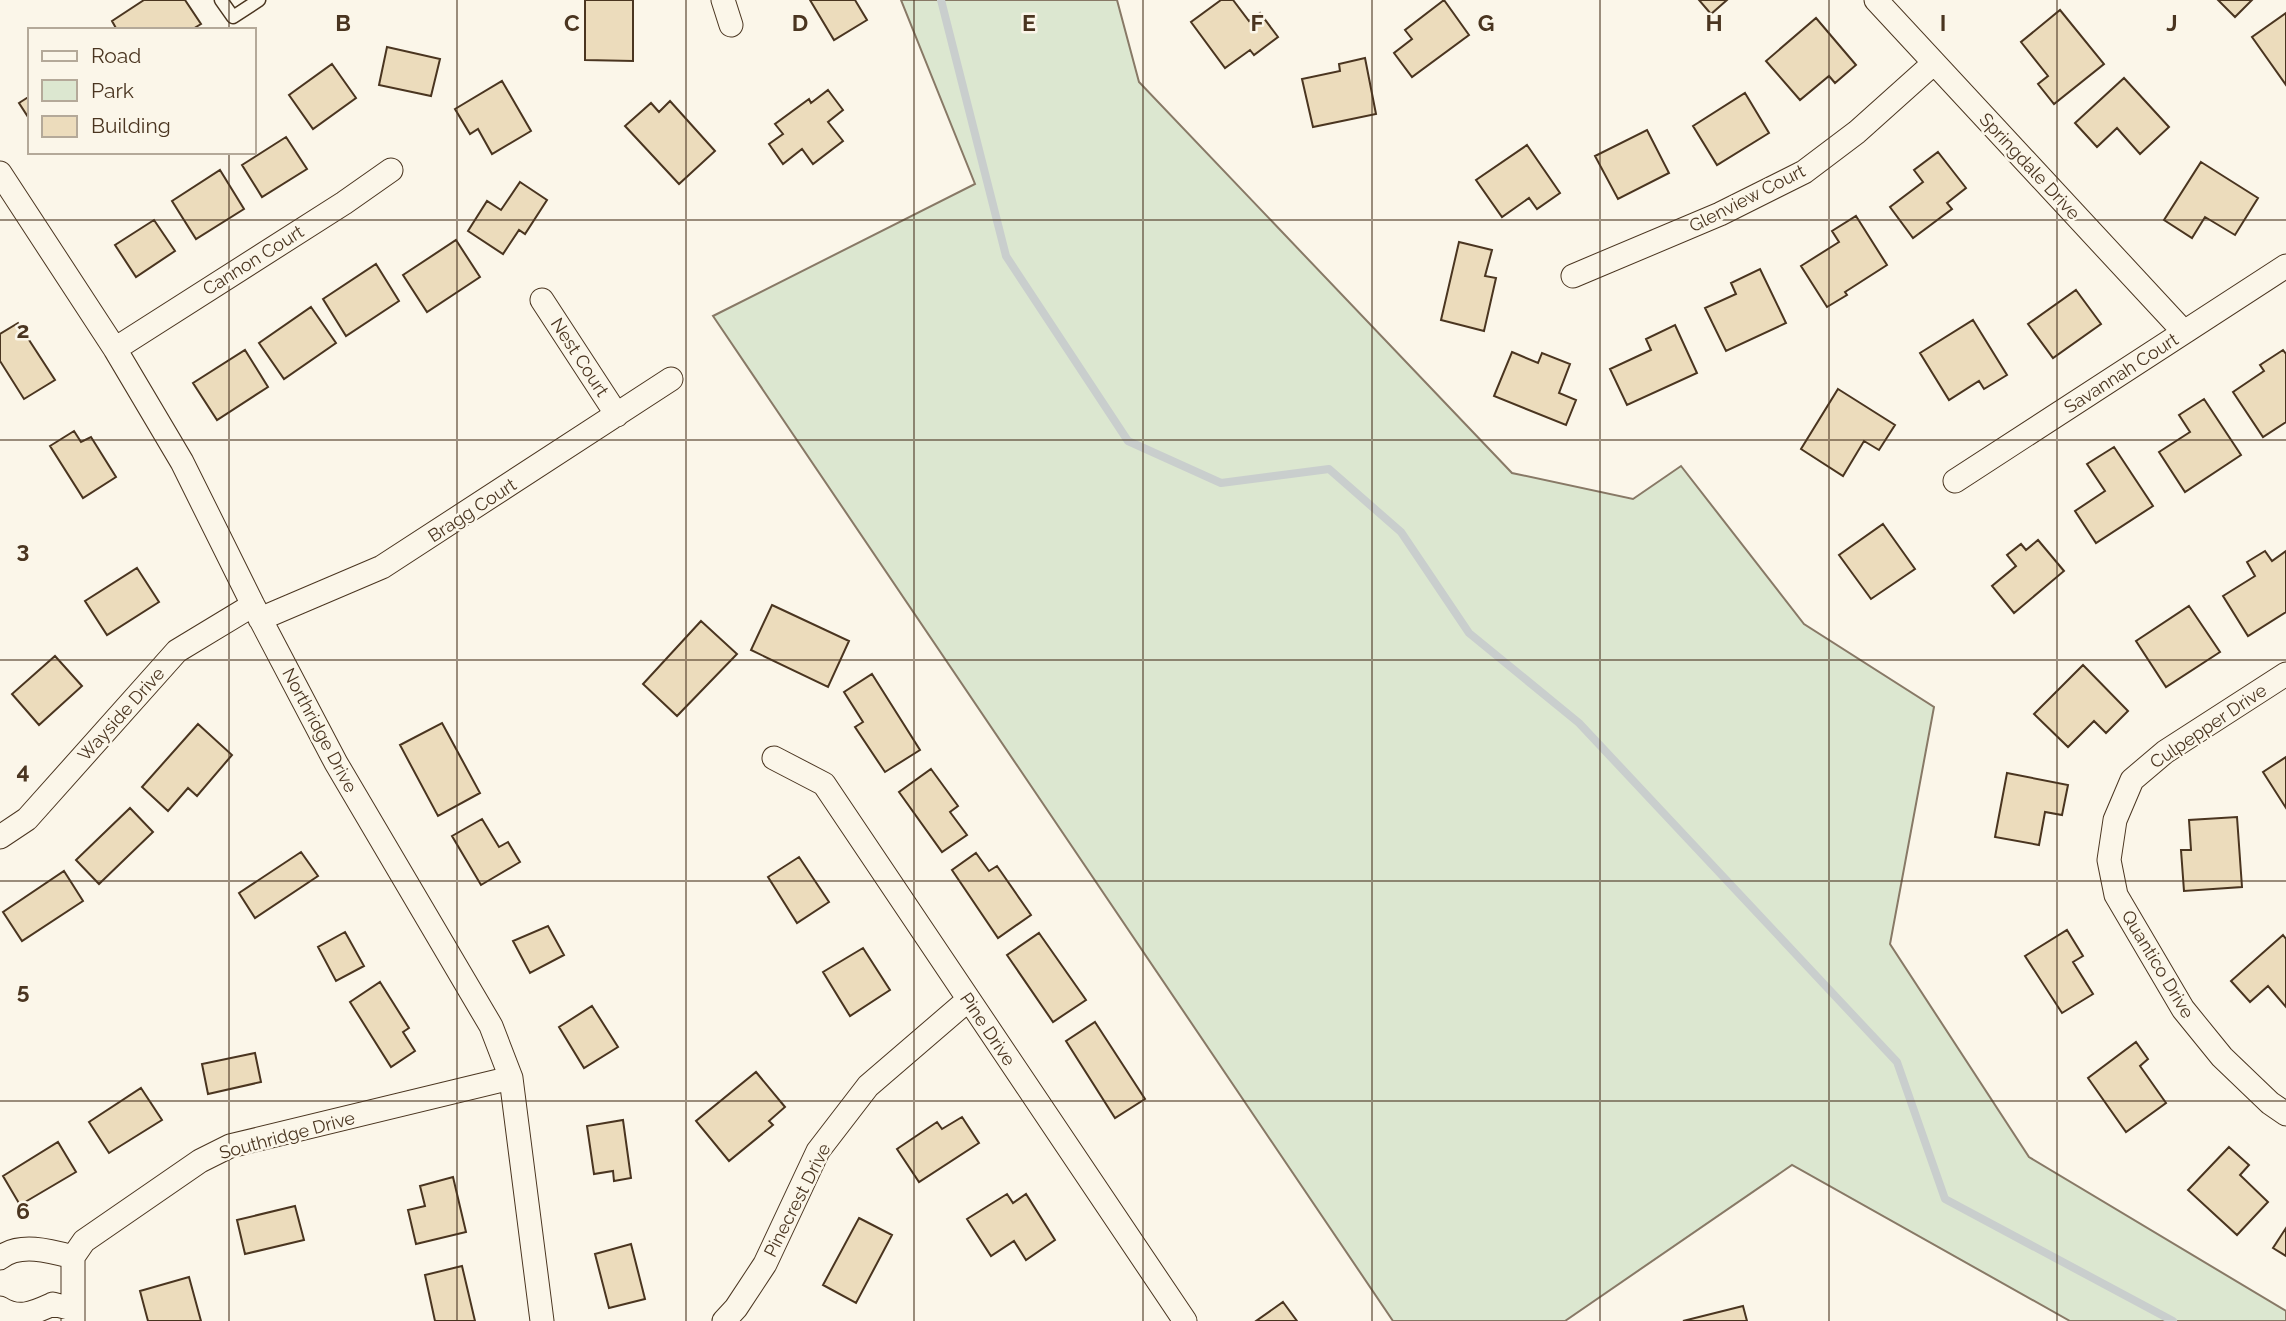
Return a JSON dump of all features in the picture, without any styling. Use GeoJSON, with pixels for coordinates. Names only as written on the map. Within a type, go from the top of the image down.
{"type":"FeatureCollection","features":[{"type":"Feature","properties":{"kind":"street"},"geometry":{"type":"LineString","coordinates":[[723,0],[731,25]]}},
{"type":"Feature","properties":{"kind":"street","name":"Springdale Drive"},"geometry":{"type":"LineString","coordinates":[[1876,0],[2183,332]]}},
{"type":"Feature","properties":{"kind":"street","name":"Glenview Court"},"geometry":{"type":"LineString","coordinates":[[1573,276],[1720,214],[1804,172],[1857,132],[1934,63]]}},
{"type":"Feature","properties":{"kind":"street","name":"Cannon Court"},"geometry":{"type":"LineString","coordinates":[[115,349],[344,203],[391,170]]}},
{"type":"Feature","properties":{"kind":"street","name":"Northridge Drive"},"geometry":{"type":"LineString","coordinates":[[0,173],[115,349],[182,463],[337,763],[491,1026],[511,1078],[542,1321]]}},
{"type":"Feature","properties":{"kind":"street","name":"Savannah Court"},"geometry":{"type":"LineString","coordinates":[[1955,481],[2286,266]]}},
{"type":"Feature","properties":{"kind":"street","name":"Nest Court"},"geometry":{"type":"LineString","coordinates":[[542,300],[617,415]]}},
{"type":"Feature","properties":{"kind":"street","name":"Bragg Court"},"geometry":{"type":"LineString","coordinates":[[257,612],[382,567],[671,379]]}},
{"type":"Feature","properties":{"kind":"street","name":"Wayside Drive"},"geometry":{"type":"LineString","coordinates":[[0,837],[27,819],[177,651],[257,612]]}},
{"type":"Feature","properties":{"kind":"street","name":"Culpepper Drive"},"geometry":{"type":"LineString","coordinates":[[2132,780],[2165,752],[2286,674]]}},
{"type":"Feature","properties":{"kind":"street","name":"Pine Drive"},"geometry":{"type":"LineString","coordinates":[[774,758],[824,784],[1185,1321]]}},
{"type":"Feature","properties":{"kind":"street","name":"Quantico Drive"},"geometry":{"type":"LineString","coordinates":[[2132,780],[2115,820],[2109,860],[2116,895],[2183,1009],[2222,1057],[2270,1103],[2286,1114]]}},
{"type":"Feature","properties":{"kind":"street","name":"Pinecrest Drive"},"geometry":{"type":"LineString","coordinates":[[724,1321],[736,1308],[765,1264],[818,1151],[868,1086],[968,1000]]}},
{"type":"Feature","properties":{"kind":"street","name":"Southridge Drive"},"geometry":{"type":"LineString","coordinates":[[73,1257],[84,1241],[108,1223],[200,1161],[230,1146],[511,1078]]}},
{"type":"Feature","properties":{"kind":"street"},"geometry":{"type":"LineString","coordinates":[[0,1258],[7,1252],[22,1249],[50,1250],[73,1257],[73,1315],[53,1304],[33,1313],[14,1316],[0,1308]]}},
{"type":"Feature","properties":{"kind":"lane"},"geometry":{"type":"LineString","coordinates":[[221,0],[233,17],[259,0]]}},
{"type":"Feature","properties":{"kind":"green space"},"geometry":{"type":"Polygon","coordinates":[[[901,0],[1117,0],[1139,82],[1512,473],[1633,499],[1681,466],[1804,624],[1934,707],[1890,944],[2029,1157],[2286,1311],[2286,1321],[2070,1321],[1792,1165],[1565,1321],[1393,1321],[713,316],[975,184],[901,0]]]}},
{"type":"Feature","properties":{"kind":"building"},"geometry":{"type":"Polygon","coordinates":[[[144,0],[185,0],[201,24],[194,28],[116,28],[112,21],[144,0]]]}},
{"type":"Feature","properties":{"kind":"building"},"geometry":{"type":"Polygon","coordinates":[[[585,0],[633,0],[633,61],[585,60],[585,0]]]}},
{"type":"Feature","properties":{"kind":"building"},"geometry":{"type":"Polygon","coordinates":[[[810,0],[855,0],[867,20],[834,40],[810,0]]]}},
{"type":"Feature","properties":{"kind":"building"},"geometry":{"type":"Polygon","coordinates":[[[1221,0],[1233,0],[1249,21],[1260,13],[1278,37],[1254,55],[1250,50],[1225,68],[1191,22],[1221,0]]]}},
{"type":"Feature","properties":{"kind":"building"},"geometry":{"type":"Polygon","coordinates":[[[1444,0],[1469,35],[1412,77],[1394,53],[1412,39],[1405,30],[1444,0]]]}},
{"type":"Feature","properties":{"kind":"building"},"geometry":{"type":"Polygon","coordinates":[[[1699,0],[1727,0],[1711,14],[1699,0]]]}},
{"type":"Feature","properties":{"kind":"building"},"geometry":{"type":"Polygon","coordinates":[[[2218,0],[2252,0],[2235,17],[2218,0]]]}},
{"type":"Feature","properties":{"kind":"building"},"geometry":{"type":"Polygon","coordinates":[[[2060,10],[2104,64],[2054,104],[2038,84],[2048,76],[2021,42],[2060,10]]]}},
{"type":"Feature","properties":{"kind":"building"},"geometry":{"type":"Polygon","coordinates":[[[2286,13],[2286,85],[2252,37],[2286,13]]]}},
{"type":"Feature","properties":{"kind":"building"},"geometry":{"type":"Polygon","coordinates":[[[1816,18],[1856,65],[1835,83],[1829,76],[1800,100],[1766,61],[1816,18]]]}},
{"type":"Feature","properties":{"kind":"building"},"geometry":{"type":"Polygon","coordinates":[[[387,47],[440,59],[431,96],[379,85],[387,47]]]}},
{"type":"Feature","properties":{"kind":"building"},"geometry":{"type":"Polygon","coordinates":[[[1365,58],[1376,114],[1313,127],[1302,79],[1340,71],[1339,64],[1365,58]]]}},
{"type":"Feature","properties":{"kind":"building"},"geometry":{"type":"Polygon","coordinates":[[[332,64],[356,98],[313,129],[289,95],[332,64]]]}},
{"type":"Feature","properties":{"kind":"building"},"geometry":{"type":"Polygon","coordinates":[[[2124,78],[2169,127],[2140,154],[2117,128],[2097,147],[2075,123],[2124,78]]]}},
{"type":"Feature","properties":{"kind":"building"},"geometry":{"type":"Polygon","coordinates":[[[502,81],[531,131],[492,154],[478,129],[470,134],[455,109],[502,81]]]}},
{"type":"Feature","properties":{"kind":"building"},"geometry":{"type":"Polygon","coordinates":[[[828,90],[843,110],[828,122],[843,141],[813,164],[802,149],[783,164],[769,144],[783,134],[775,124],[809,99],[811,103],[828,90]]]}},
{"type":"Feature","properties":{"kind":"building"},"geometry":{"type":"Polygon","coordinates":[[[1745,93],[1769,133],[1717,165],[1693,126],[1745,93]]]}},
{"type":"Feature","properties":{"kind":"building"},"geometry":{"type":"Polygon","coordinates":[[[28,97],[28,117],[19,103],[28,97]]]}},
{"type":"Feature","properties":{"kind":"building"},"geometry":{"type":"Polygon","coordinates":[[[670,101],[715,151],[679,184],[625,126],[651,103],[659,112],[670,101]]]}},
{"type":"Feature","properties":{"kind":"building"},"geometry":{"type":"Polygon","coordinates":[[[1647,130],[1669,173],[1618,199],[1595,156],[1647,130]]]}},
{"type":"Feature","properties":{"kind":"building"},"geometry":{"type":"Polygon","coordinates":[[[286,137],[307,169],[262,197],[242,165],[286,137]]]}},
{"type":"Feature","properties":{"kind":"building"},"geometry":{"type":"Polygon","coordinates":[[[1527,145],[1560,193],[1537,209],[1529,198],[1502,217],[1476,180],[1527,145]]]}},
{"type":"Feature","properties":{"kind":"building"},"geometry":{"type":"Polygon","coordinates":[[[1938,152],[1966,188],[1947,203],[1952,209],[1913,238],[1890,207],[1923,182],[1914,170],[1938,152]]]}},
{"type":"Feature","properties":{"kind":"building"},"geometry":{"type":"Polygon","coordinates":[[[2201,162],[2258,198],[2235,235],[2205,217],[2192,238],[2164,220],[2201,162]]]}},
{"type":"Feature","properties":{"kind":"building"},"geometry":{"type":"Polygon","coordinates":[[[220,170],[244,209],[196,239],[172,201],[220,170]]]}},
{"type":"Feature","properties":{"kind":"building"},"geometry":{"type":"Polygon","coordinates":[[[520,182],[547,200],[525,234],[519,230],[503,254],[468,231],[487,201],[501,210],[520,182]]]}},
{"type":"Feature","properties":{"kind":"building"},"geometry":{"type":"Polygon","coordinates":[[[1856,216],[1887,265],[1827,307],[1801,266],[1839,242],[1832,231],[1856,216]]]}},
{"type":"Feature","properties":{"kind":"building"},"geometry":{"type":"Polygon","coordinates":[[[154,220],[175,251],[136,277],[115,245],[154,220]]]}},
{"type":"Feature","properties":{"kind":"building"},"geometry":{"type":"Polygon","coordinates":[[[456,240],[480,277],[427,312],[403,275],[456,240]]]}},
{"type":"Feature","properties":{"kind":"building"},"geometry":{"type":"Polygon","coordinates":[[[1459,242],[1492,250],[1485,276],[1496,278],[1484,331],[1441,320],[1459,242]]]}},
{"type":"Feature","properties":{"kind":"building"},"geometry":{"type":"Polygon","coordinates":[[[376,264],[399,301],[346,336],[323,299],[376,264]]]}},
{"type":"Feature","properties":{"kind":"building"},"geometry":{"type":"Polygon","coordinates":[[[1760,269],[1786,323],[1726,351],[1705,308],[1736,294],[1731,283],[1760,269]]]}},
{"type":"Feature","properties":{"kind":"building"},"geometry":{"type":"Polygon","coordinates":[[[2076,290],[2101,324],[2053,358],[2028,324],[2076,290]]]}},
{"type":"Feature","properties":{"kind":"building"},"geometry":{"type":"Polygon","coordinates":[[[311,307],[336,343],[284,379],[259,343],[311,307]]]}},
{"type":"Feature","properties":{"kind":"building"},"geometry":{"type":"Polygon","coordinates":[[[1973,320],[2007,375],[1984,389],[1979,381],[1949,400],[1920,353],[1973,320]]]}},
{"type":"Feature","properties":{"kind":"building"},"geometry":{"type":"Polygon","coordinates":[[[18,323],[55,380],[24,399],[0,361],[0,334],[18,323]]]}},
{"type":"Feature","properties":{"kind":"building"},"geometry":{"type":"Polygon","coordinates":[[[1675,325],[1697,373],[1627,405],[1610,369],[1651,350],[1646,339],[1675,325]]]}},
{"type":"Feature","properties":{"kind":"building"},"geometry":{"type":"Polygon","coordinates":[[[245,350],[268,387],[217,420],[193,383],[245,350]]]}},
{"type":"Feature","properties":{"kind":"building"},"geometry":{"type":"Polygon","coordinates":[[[2283,350],[2286,354],[2286,422],[2263,437],[2233,392],[2264,371],[2260,365],[2283,350]]]}},
{"type":"Feature","properties":{"kind":"building"},"geometry":{"type":"Polygon","coordinates":[[[1512,352],[1538,363],[1542,353],[1570,364],[1559,393],[1576,400],[1566,425],[1494,396],[1512,352]]]}},
{"type":"Feature","properties":{"kind":"building"},"geometry":{"type":"Polygon","coordinates":[[[1838,389],[1895,425],[1879,450],[1864,441],[1843,476],[1801,449],[1838,389]]]}},
{"type":"Feature","properties":{"kind":"building"},"geometry":{"type":"Polygon","coordinates":[[[2204,399],[2241,455],[2185,492],[2159,452],[2190,432],[2179,415],[2204,399]]]}},
{"type":"Feature","properties":{"kind":"building"},"geometry":{"type":"Polygon","coordinates":[[[74,431],[81,442],[91,437],[116,477],[83,498],[50,446],[74,431]]]}},
{"type":"Feature","properties":{"kind":"building"},"geometry":{"type":"Polygon","coordinates":[[[2114,447],[2153,506],[2096,543],[2075,511],[2105,491],[2087,464],[2114,447]]]}},
{"type":"Feature","properties":{"kind":"building"},"geometry":{"type":"Polygon","coordinates":[[[1883,524],[1915,569],[1871,599],[1839,555],[1883,524]]]}},
{"type":"Feature","properties":{"kind":"building"},"geometry":{"type":"Polygon","coordinates":[[[2038,540],[2064,571],[2014,613],[1992,586],[2016,566],[2007,555],[2021,544],[2026,550],[2038,540]]]}},
{"type":"Feature","properties":{"kind":"building"},"geometry":{"type":"Polygon","coordinates":[[[2265,551],[2272,561],[2286,551],[2286,612],[2248,636],[2223,596],[2255,576],[2247,562],[2265,551]]]}},
{"type":"Feature","properties":{"kind":"building"},"geometry":{"type":"Polygon","coordinates":[[[137,568],[159,602],[107,635],[85,601],[137,568]]]}},
{"type":"Feature","properties":{"kind":"building"},"geometry":{"type":"Polygon","coordinates":[[[772,605],[849,641],[828,687],[751,650],[772,605]]]}},
{"type":"Feature","properties":{"kind":"building"},"geometry":{"type":"Polygon","coordinates":[[[2189,606],[2220,652],[2166,687],[2136,641],[2189,606]]]}},
{"type":"Feature","properties":{"kind":"building"},"geometry":{"type":"Polygon","coordinates":[[[701,621],[737,654],[677,716],[643,684],[701,621]]]}},
{"type":"Feature","properties":{"kind":"building"},"geometry":{"type":"Polygon","coordinates":[[[55,656],[82,686],[39,725],[12,694],[55,656]]]}},
{"type":"Feature","properties":{"kind":"building"},"geometry":{"type":"Polygon","coordinates":[[[2083,665],[2128,711],[2106,733],[2094,721],[2068,747],[2034,714],[2083,665]]]}},
{"type":"Feature","properties":{"kind":"building"},"geometry":{"type":"Polygon","coordinates":[[[872,674],[920,750],[885,772],[855,727],[863,722],[844,692],[872,674]]]}},
{"type":"Feature","properties":{"kind":"building"},"geometry":{"type":"Polygon","coordinates":[[[442,723],[480,793],[438,816],[400,745],[442,723]]]}},
{"type":"Feature","properties":{"kind":"building"},"geometry":{"type":"Polygon","coordinates":[[[198,724],[232,755],[197,796],[188,788],[168,811],[142,787],[198,724]]]}},
{"type":"Feature","properties":{"kind":"building"},"geometry":{"type":"Polygon","coordinates":[[[2286,757],[2286,808],[2263,772],[2286,757]]]}},
{"type":"Feature","properties":{"kind":"building"},"geometry":{"type":"Polygon","coordinates":[[[931,769],[958,806],[950,812],[967,835],[942,852],[899,792],[931,769]]]}},
{"type":"Feature","properties":{"kind":"building"},"geometry":{"type":"Polygon","coordinates":[[[2007,773],[2068,785],[2062,815],[2045,812],[2039,845],[1995,837],[2007,773]]]}},
{"type":"Feature","properties":{"kind":"building"},"geometry":{"type":"Polygon","coordinates":[[[130,808],[153,832],[99,884],[76,860],[130,808]]]}},
{"type":"Feature","properties":{"kind":"building"},"geometry":{"type":"Polygon","coordinates":[[[2237,817],[2242,887],[2184,891],[2181,850],[2191,850],[2189,820],[2237,817]]]}},
{"type":"Feature","properties":{"kind":"building"},"geometry":{"type":"Polygon","coordinates":[[[482,819],[499,847],[508,842],[520,862],[481,885],[452,836],[482,819]]]}},
{"type":"Feature","properties":{"kind":"building"},"geometry":{"type":"Polygon","coordinates":[[[301,852],[318,876],[255,918],[239,893],[301,852]]]}},
{"type":"Feature","properties":{"kind":"building"},"geometry":{"type":"Polygon","coordinates":[[[976,853],[989,871],[997,866],[1031,915],[998,938],[952,870],[976,853]]]}},
{"type":"Feature","properties":{"kind":"building"},"geometry":{"type":"Polygon","coordinates":[[[799,857],[829,902],[797,923],[768,877],[799,857]]]}},
{"type":"Feature","properties":{"kind":"building"},"geometry":{"type":"Polygon","coordinates":[[[64,871],[83,901],[22,941],[3,912],[64,871]]]}},
{"type":"Feature","properties":{"kind":"building"},"geometry":{"type":"Polygon","coordinates":[[[548,926],[564,955],[530,973],[513,941],[548,926]]]}},
{"type":"Feature","properties":{"kind":"building"},"geometry":{"type":"Polygon","coordinates":[[[2067,930],[2083,956],[2073,962],[2093,994],[2062,1013],[2025,956],[2067,930]]]}},
{"type":"Feature","properties":{"kind":"building"},"geometry":{"type":"Polygon","coordinates":[[[345,932],[364,966],[336,981],[318,947],[345,932]]]}},
{"type":"Feature","properties":{"kind":"building"},"geometry":{"type":"Polygon","coordinates":[[[1039,933],[1086,1000],[1053,1022],[1007,955],[1039,933]]]}},
{"type":"Feature","properties":{"kind":"building"},"geometry":{"type":"Polygon","coordinates":[[[2283,935],[2286,939],[2286,1007],[2268,986],[2250,1002],[2231,981],[2283,935]]]}},
{"type":"Feature","properties":{"kind":"building"},"geometry":{"type":"Polygon","coordinates":[[[863,948],[890,990],[850,1016],[823,972],[863,948]]]}},
{"type":"Feature","properties":{"kind":"building"},"geometry":{"type":"Polygon","coordinates":[[[380,982],[409,1028],[403,1032],[415,1051],[391,1067],[350,1002],[380,982]]]}},
{"type":"Feature","properties":{"kind":"building"},"geometry":{"type":"Polygon","coordinates":[[[592,1006],[618,1047],[584,1068],[559,1027],[592,1006]]]}},
{"type":"Feature","properties":{"kind":"building"},"geometry":{"type":"Polygon","coordinates":[[[1095,1022],[1145,1099],[1115,1118],[1066,1041],[1095,1022]]]}},
{"type":"Feature","properties":{"kind":"building"},"geometry":{"type":"Polygon","coordinates":[[[2136,1042],[2148,1059],[2140,1066],[2166,1103],[2126,1132],[2088,1078],[2136,1042]]]}},
{"type":"Feature","properties":{"kind":"building"},"geometry":{"type":"Polygon","coordinates":[[[255,1053],[261,1082],[208,1094],[202,1064],[255,1053]]]}},
{"type":"Feature","properties":{"kind":"building"},"geometry":{"type":"Polygon","coordinates":[[[756,1072],[785,1107],[769,1121],[773,1125],[729,1161],[696,1121],[756,1072]]]}},
{"type":"Feature","properties":{"kind":"building"},"geometry":{"type":"Polygon","coordinates":[[[141,1088],[162,1120],[109,1153],[89,1122],[141,1088]]]}},
{"type":"Feature","properties":{"kind":"building"},"geometry":{"type":"Polygon","coordinates":[[[962,1117],[979,1143],[919,1182],[897,1149],[937,1122],[942,1129],[962,1117]]]}},
{"type":"Feature","properties":{"kind":"building"},"geometry":{"type":"Polygon","coordinates":[[[623,1120],[631,1178],[614,1181],[613,1171],[594,1174],[587,1126],[623,1120]]]}},
{"type":"Feature","properties":{"kind":"building"},"geometry":{"type":"Polygon","coordinates":[[[58,1142],[76,1172],[20,1205],[3,1176],[58,1142]]]}},
{"type":"Feature","properties":{"kind":"building"},"geometry":{"type":"Polygon","coordinates":[[[2229,1147],[2249,1165],[2240,1175],[2268,1202],[2237,1235],[2188,1190],[2229,1147]]]}},
{"type":"Feature","properties":{"kind":"building"},"geometry":{"type":"Polygon","coordinates":[[[453,1177],[466,1232],[416,1244],[408,1210],[425,1206],[420,1186],[453,1177]]]}},
{"type":"Feature","properties":{"kind":"building"},"geometry":{"type":"Polygon","coordinates":[[[1007,1194],[1013,1203],[1026,1194],[1055,1240],[1026,1260],[1014,1241],[991,1256],[967,1219],[1007,1194]]]}},
{"type":"Feature","properties":{"kind":"building"},"geometry":{"type":"Polygon","coordinates":[[[295,1206],[304,1240],[245,1254],[237,1220],[295,1206]]]}},
{"type":"Feature","properties":{"kind":"building"},"geometry":{"type":"Polygon","coordinates":[[[859,1218],[892,1235],[856,1303],[823,1285],[859,1218]]]}},
{"type":"Feature","properties":{"kind":"building"},"geometry":{"type":"Polygon","coordinates":[[[2286,1228],[2286,1256],[2273,1248],[2286,1228]]]}},
{"type":"Feature","properties":{"kind":"building"},"geometry":{"type":"Polygon","coordinates":[[[631,1244],[645,1299],[609,1308],[595,1254],[631,1244]]]}},
{"type":"Feature","properties":{"kind":"building"},"geometry":{"type":"Polygon","coordinates":[[[462,1266],[475,1321],[435,1321],[425,1275],[462,1266]]]}},
{"type":"Feature","properties":{"kind":"building"},"geometry":{"type":"Polygon","coordinates":[[[189,1277],[201,1321],[148,1321],[140,1291],[189,1277]]]}},
{"type":"Feature","properties":{"kind":"building"},"geometry":{"type":"Polygon","coordinates":[[[1283,1302],[1297,1321],[1256,1321],[1283,1302]]]}},
{"type":"Feature","properties":{"kind":"building"},"geometry":{"type":"Polygon","coordinates":[[[1743,1306],[1747,1321],[1683,1321],[1743,1306]]]}},
{"type":"Feature","properties":{"kind":"waterway"},"geometry":{"type":"LineString","coordinates":[[941,0],[1006,256],[1128,441],[1221,483],[1329,469],[1401,532],[1469,633],[1579,723],[1897,1062],[1945,1199],[2173,1321]]}}]}
